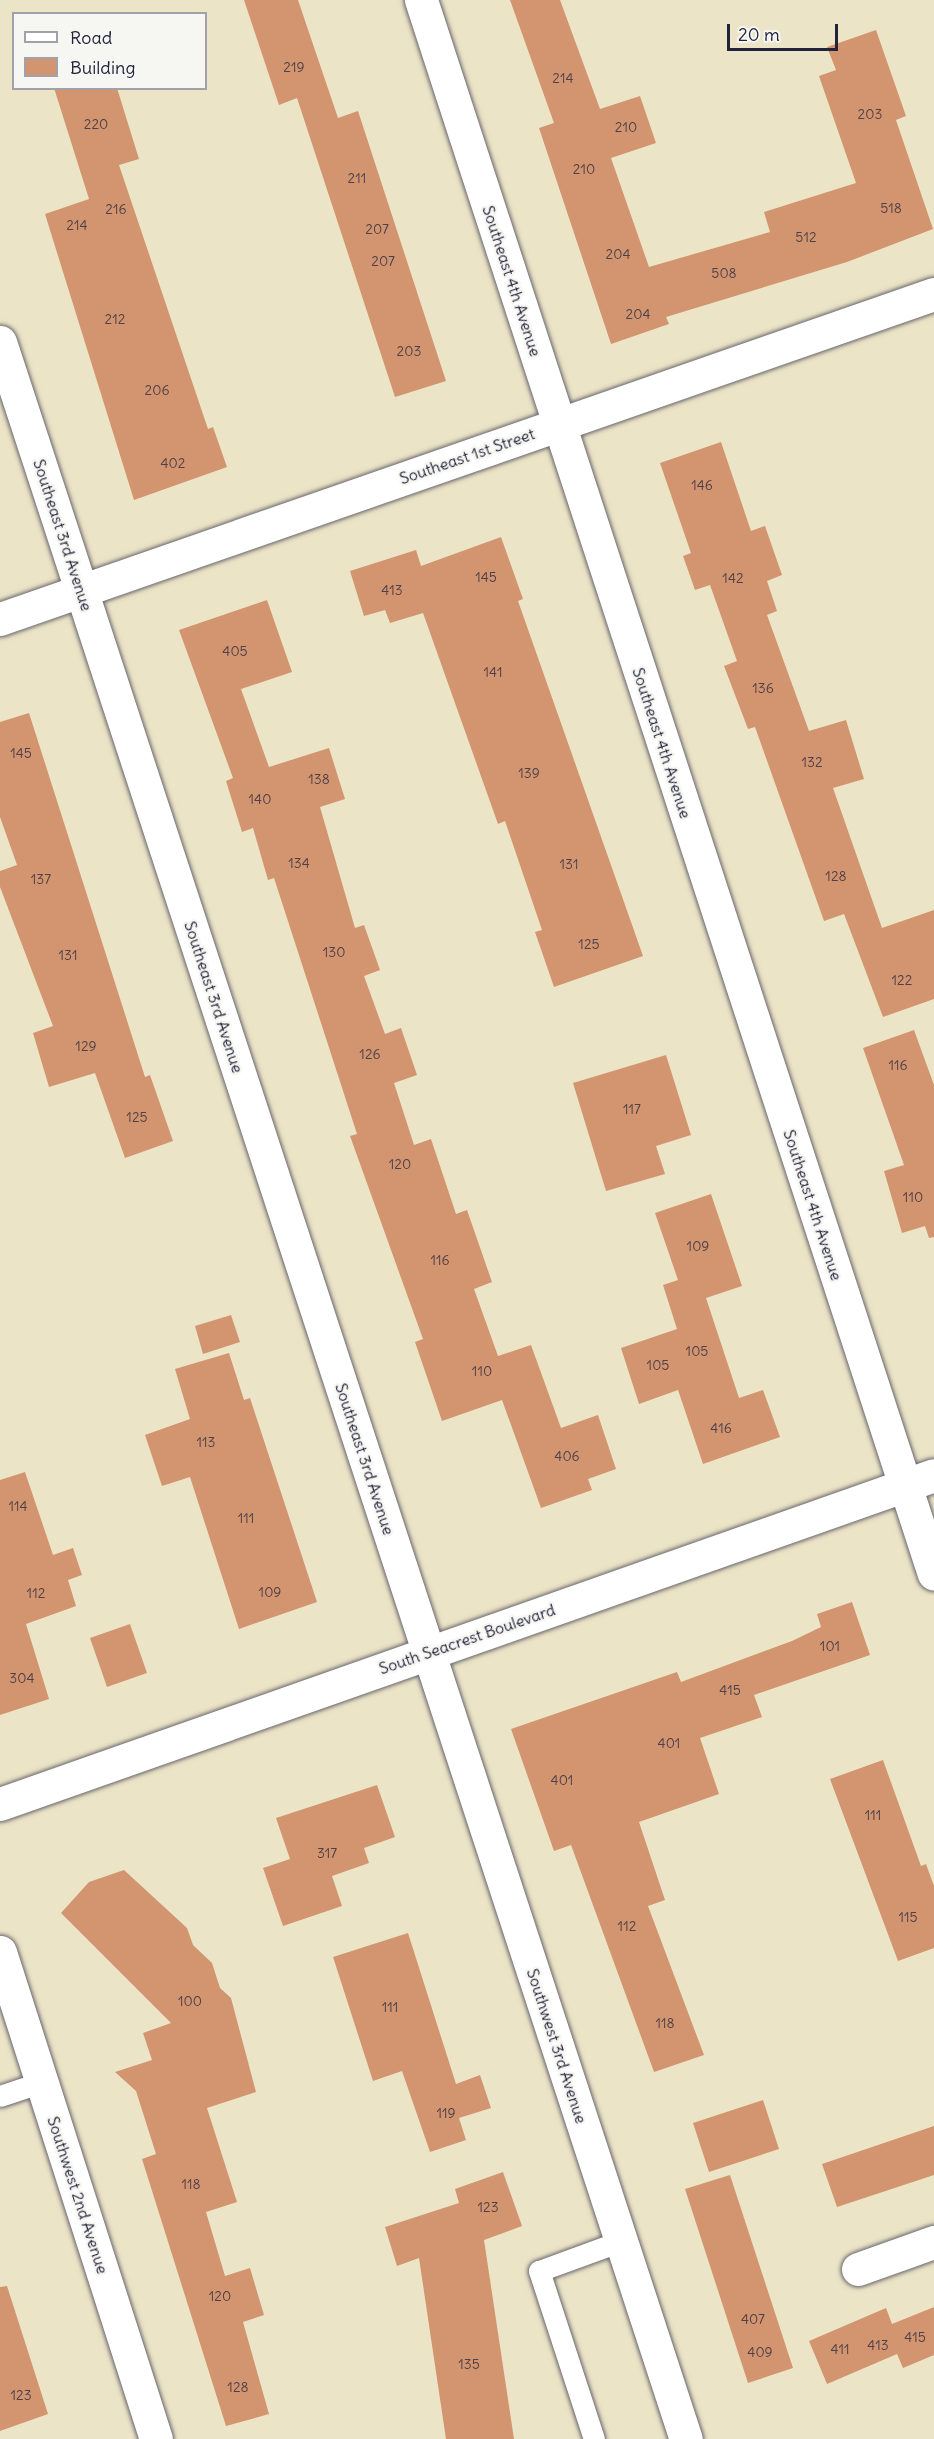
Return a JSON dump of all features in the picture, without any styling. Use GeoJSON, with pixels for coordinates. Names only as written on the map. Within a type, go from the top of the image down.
{"type":"FeatureCollection","features":[{"type":"Feature","properties":{"kind":"street","name":"Southeast 4th Avenue"},"geometry":{"type":"LineString","coordinates":[[422,0],[558,425],[919,1480],[934,1574]]}},
{"type":"Feature","properties":{"kind":"street","name":"Southeast 1st Street"},"geometry":{"type":"LineString","coordinates":[[0,619],[934,294]]}},
{"type":"Feature","properties":{"kind":"street","name":"Southeast 3rd Avenue"},"geometry":{"type":"LineString","coordinates":[[0,342],[429,1653]]}},
{"type":"Feature","properties":{"kind":"street","name":"South Seacrest Boulevard"},"geometry":{"type":"LineString","coordinates":[[0,1804],[919,1480]]}},
{"type":"Feature","properties":{"kind":"street","name":"Southwest 3rd Avenue"},"geometry":{"type":"LineString","coordinates":[[429,1653],[686,2439]]}},
{"type":"Feature","properties":{"kind":"street","name":"Southwest 2nd Avenue"},"geometry":{"type":"LineString","coordinates":[[0,1952],[156,2439]]}},
{"type":"Feature","properties":{"kind":"street"},"geometry":{"type":"LineString","coordinates":[[858,2269],[934,2242]]}},
{"type":"Feature","properties":{"kind":"lane"},"geometry":{"type":"LineString","coordinates":[[0,2096],[42,2082]]}},
{"type":"Feature","properties":{"kind":"lane"},"geometry":{"type":"LineString","coordinates":[[594,2439],[539,2271],[621,2241]]}},
{"type":"Feature","properties":{"kind":"building"},"geometry":{"type":"Polygon","coordinates":[[[244,0],[298,0],[338,118],[358,111],[446,381],[395,397],[297,98],[279,105],[244,0]]]}},
{"type":"Feature","properties":{"kind":"building"},"geometry":{"type":"Polygon","coordinates":[[[510,0],[560,0],[600,109],[640,96],[656,143],[611,158],[649,267],[770,232],[764,212],[856,183],[819,76],[836,70],[827,47],[876,30],[906,116],[896,120],[933,229],[847,262],[666,317],[669,324],[611,344],[539,128],[554,123],[510,0]]]}},
{"type":"Feature","properties":{"kind":"building"},"geometry":{"type":"Polygon","coordinates":[[[55,90],[118,90],[139,159],[119,165],[208,429],[213,427],[227,467],[134,500],[45,214],[89,199],[55,90]]]}},
{"type":"Feature","properties":{"kind":"building"},"geometry":{"type":"Polygon","coordinates":[[[721,442],[751,531],[765,526],[782,575],[767,581],[777,611],[767,615],[809,731],[846,720],[864,779],[833,788],[882,928],[934,910],[934,999],[883,1017],[844,914],[824,921],[755,727],[748,729],[724,666],[737,661],[710,585],[695,590],[683,556],[691,553],[660,463],[721,442]]]}},
{"type":"Feature","properties":{"kind":"building"},"geometry":{"type":"Polygon","coordinates":[[[501,537],[523,599],[518,601],[643,956],[554,987],[535,932],[542,930],[505,821],[498,824],[423,613],[390,623],[385,610],[364,616],[350,571],[416,550],[421,566],[501,537]]]}},
{"type":"Feature","properties":{"kind":"building"},"geometry":{"type":"Polygon","coordinates":[[[267,600],[292,672],[241,689],[269,767],[329,748],[345,799],[320,807],[355,928],[364,925],[380,970],[364,976],[385,1034],[401,1028],[417,1075],[394,1083],[414,1145],[431,1139],[456,1214],[467,1210],[492,1282],[474,1289],[498,1356],[531,1345],[561,1428],[598,1415],[616,1469],[588,1479],[592,1490],[541,1508],[502,1400],[442,1421],[415,1342],[423,1339],[350,1136],[357,1134],[274,878],[268,880],[253,828],[242,832],[226,781],[233,778],[179,630],[267,600]]]}},
{"type":"Feature","properties":{"kind":"building"},"geometry":{"type":"Polygon","coordinates":[[[29,713],[145,1077],[150,1075],[173,1141],[125,1158],[95,1073],[49,1087],[33,1033],[53,1026],[0,887],[0,871],[17,865],[0,817],[0,722],[29,713]]]}},
{"type":"Feature","properties":{"kind":"building"},"geometry":{"type":"Polygon","coordinates":[[[914,1030],[934,1085],[934,1237],[929,1238],[925,1226],[902,1233],[884,1171],[904,1165],[863,1048],[914,1030]]]}},
{"type":"Feature","properties":{"kind":"building"},"geometry":{"type":"Polygon","coordinates":[[[666,1055],[691,1135],[656,1146],[665,1174],[606,1191],[573,1083],[666,1055]]]}},
{"type":"Feature","properties":{"kind":"building"},"geometry":{"type":"Polygon","coordinates":[[[711,1194],[742,1286],[706,1298],[739,1398],[763,1390],[780,1437],[703,1464],[678,1390],[639,1404],[621,1348],[677,1329],[663,1285],[678,1280],[655,1213],[711,1194]]]}},
{"type":"Feature","properties":{"kind":"building"},"geometry":{"type":"Polygon","coordinates":[[[231,1315],[240,1342],[203,1354],[195,1326],[231,1315]]]}},
{"type":"Feature","properties":{"kind":"building"},"geometry":{"type":"Polygon","coordinates":[[[229,1353],[244,1400],[250,1398],[317,1602],[239,1629],[190,1477],[162,1486],[145,1435],[190,1419],[175,1369],[229,1353]]]}},
{"type":"Feature","properties":{"kind":"building"},"geometry":{"type":"Polygon","coordinates":[[[25,1472],[53,1555],[73,1548],[82,1575],[68,1580],[76,1606],[26,1624],[49,1699],[0,1715],[0,1480],[25,1472]]]}},
{"type":"Feature","properties":{"kind":"building"},"geometry":{"type":"Polygon","coordinates":[[[852,1602],[870,1655],[754,1695],[762,1717],[700,1738],[719,1794],[639,1822],[665,1900],[648,1906],[704,2055],[654,2072],[571,1845],[554,1851],[511,1729],[677,1672],[681,1682],[792,1641],[821,1627],[817,1614],[852,1602]]]}},
{"type":"Feature","properties":{"kind":"building"},"geometry":{"type":"Polygon","coordinates":[[[130,1624],[147,1673],[107,1687],[90,1638],[130,1624]]]}},
{"type":"Feature","properties":{"kind":"building"},"geometry":{"type":"Polygon","coordinates":[[[883,1760],[921,1866],[926,1864],[934,1886],[934,1948],[898,1961],[830,1779],[883,1760]]]}},
{"type":"Feature","properties":{"kind":"building"},"geometry":{"type":"Polygon","coordinates":[[[377,1785],[395,1837],[364,1848],[369,1863],[332,1876],[342,1906],[283,1926],[263,1868],[290,1859],[276,1818],[377,1785]]]}},
{"type":"Feature","properties":{"kind":"building"},"geometry":{"type":"Polygon","coordinates":[[[124,1870],[187,1928],[193,1945],[212,1963],[220,1988],[231,1998],[256,2092],[207,2108],[237,2202],[206,2212],[225,2276],[250,2268],[264,2315],[243,2322],[269,2414],[226,2426],[142,2159],[156,2154],[136,2091],[115,2072],[152,2060],[143,2033],[171,2023],[61,1913],[89,1882],[124,1870]]]}},
{"type":"Feature","properties":{"kind":"building"},"geometry":{"type":"Polygon","coordinates":[[[408,1933],[456,2084],[480,2075],[491,2108],[459,2118],[466,2140],[430,2152],[402,2071],[373,2081],[333,1957],[408,1933]]]}},
{"type":"Feature","properties":{"kind":"building"},"geometry":{"type":"Polygon","coordinates":[[[763,2100],[779,2149],[709,2172],[693,2123],[763,2100]]]}},
{"type":"Feature","properties":{"kind":"building"},"geometry":{"type":"Polygon","coordinates":[[[934,2126],[934,2175],[837,2207],[822,2164],[934,2126]]]}},
{"type":"Feature","properties":{"kind":"building"},"geometry":{"type":"Polygon","coordinates":[[[503,2172],[522,2226],[484,2240],[514,2439],[446,2439],[419,2258],[397,2266],[385,2227],[459,2203],[455,2189],[503,2172]]]}},
{"type":"Feature","properties":{"kind":"building"},"geometry":{"type":"Polygon","coordinates":[[[730,2175],[793,2368],[748,2383],[685,2189],[730,2175]]]}},
{"type":"Feature","properties":{"kind":"building"},"geometry":{"type":"Polygon","coordinates":[[[7,2286],[48,2414],[0,2431],[0,2287],[7,2286]]]}},
{"type":"Feature","properties":{"kind":"building"},"geometry":{"type":"Polygon","coordinates":[[[934,2307],[934,2355],[903,2368],[897,2354],[827,2384],[809,2341],[886,2308],[892,2324],[934,2307]]]}}]}
